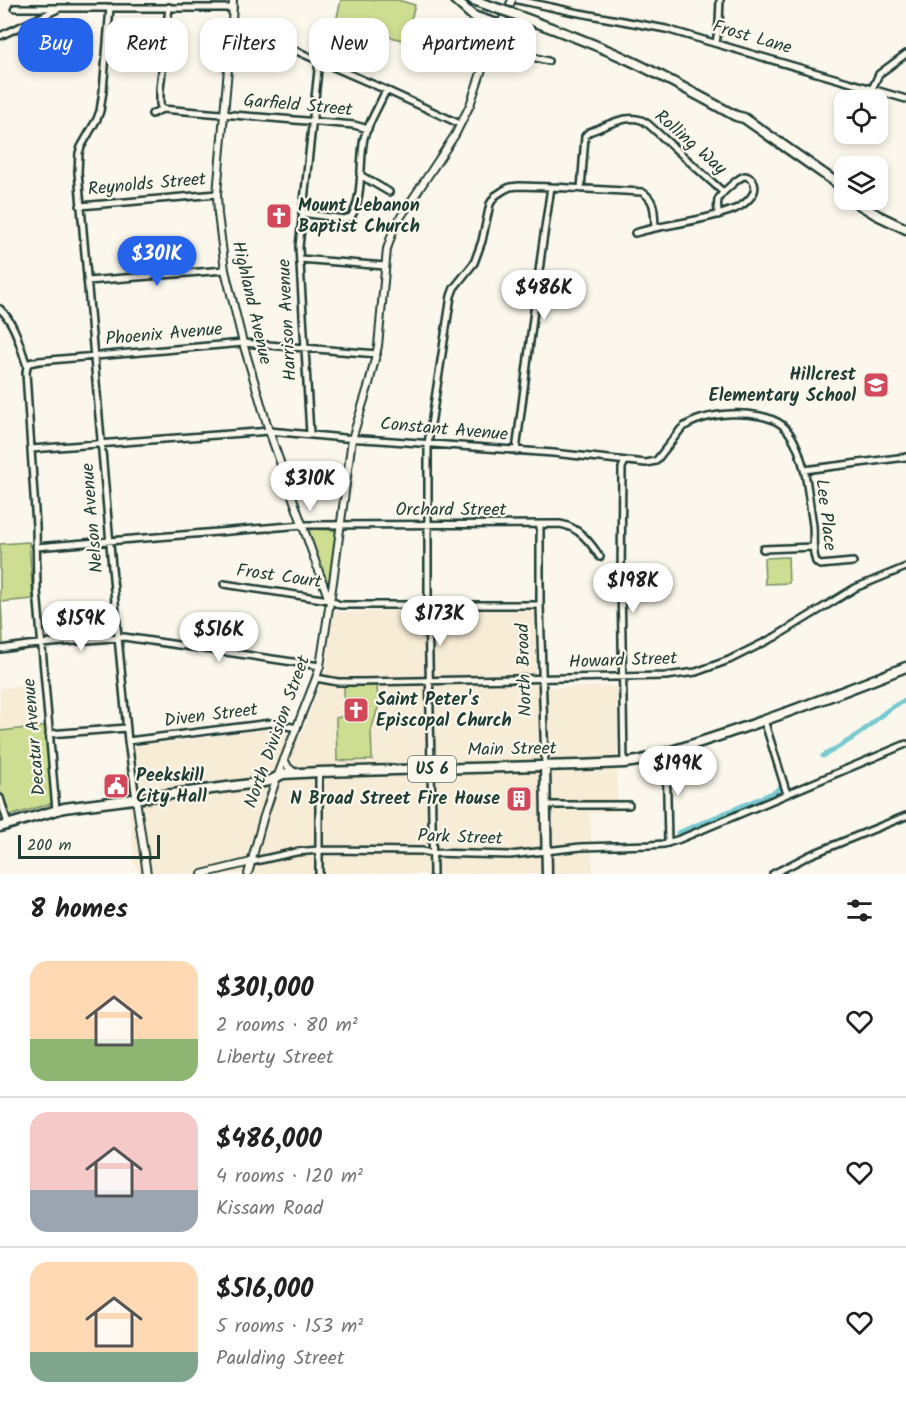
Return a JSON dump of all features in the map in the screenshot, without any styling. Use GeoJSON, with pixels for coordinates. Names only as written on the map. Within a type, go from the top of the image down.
{"type":"FeatureCollection","features":[{"type":"Feature","properties":{"kind":"main road"},"geometry":{"type":"LineString","coordinates":[[455,0],[470,14],[480,18]]}},
{"type":"Feature","properties":{"kind":"main road"},"geometry":{"type":"LineString","coordinates":[[470,14],[469,7],[472,0],[484,2],[628,60],[744,118],[834,181]]}},
{"type":"Feature","properties":{"kind":"main road"},"geometry":{"type":"LineString","coordinates":[[736,116],[741,123],[834,188]]}},
{"type":"Feature","properties":{"kind":"main road"},"geometry":{"type":"LineString","coordinates":[[869,210],[906,229]]}},
{"type":"Feature","properties":{"kind":"main road"},"geometry":{"type":"LineString","coordinates":[[881,210],[906,223]]}},
{"type":"Feature","properties":{"kind":"main road","name":"Main Street"},"geometry":{"type":"LineString","coordinates":[[4,825],[56,810],[258,783],[269,781],[283,774],[638,761],[764,720],[906,667]]}},
{"type":"Feature","properties":{"kind":"main road","name":"North Broad"},"geometry":{"type":"LineString","coordinates":[[545,766],[548,874]]}},
{"type":"Feature","properties":{"kind":"street","name":"Highland Avenue"},"geometry":{"type":"LineString","coordinates":[[232,18],[233,0]]}},
{"type":"Feature","properties":{"kind":"street","name":"North Division Street"},"geometry":{"type":"LineString","coordinates":[[503,18],[512,0]]}},
{"type":"Feature","properties":{"kind":"street","name":"Frost Lane"},"geometry":{"type":"LineString","coordinates":[[518,0],[666,29],[906,99]]}},
{"type":"Feature","properties":{"kind":"street"},"geometry":{"type":"LineString","coordinates":[[716,43],[720,0]]}},
{"type":"Feature","properties":{"kind":"street"},"geometry":{"type":"LineString","coordinates":[[0,36],[64,7]]}},
{"type":"Feature","properties":{"kind":"street","name":"Nelson Avenue"},"geometry":{"type":"LineString","coordinates":[[110,7],[100,111],[81,147],[78,158],[80,206],[128,741],[147,874]]}},
{"type":"Feature","properties":{"kind":"street"},"geometry":{"type":"LineString","coordinates":[[152,114],[162,109],[160,89],[169,7]]}},
{"type":"Feature","properties":{"kind":"street"},"geometry":{"type":"LineString","coordinates":[[15,8],[233,8]]}},
{"type":"Feature","properties":{"kind":"street"},"geometry":{"type":"LineString","coordinates":[[872,89],[879,74],[906,54]]}},
{"type":"Feature","properties":{"kind":"street"},"geometry":{"type":"LineString","coordinates":[[536,58],[548,61]]}},
{"type":"Feature","properties":{"kind":"street","name":"Highland Avenue"},"geometry":{"type":"LineString","coordinates":[[228,72],[217,194],[225,270],[243,343],[269,431],[329,600]]}},
{"type":"Feature","properties":{"kind":"street","name":"Harrison Avenue"},"geometry":{"type":"LineString","coordinates":[[310,435],[299,247],[319,72]]}},
{"type":"Feature","properties":{"kind":"street"},"geometry":{"type":"LineString","coordinates":[[345,72],[460,124]]}},
{"type":"Feature","properties":{"kind":"street","name":"North Division Street"},"geometry":{"type":"LineString","coordinates":[[248,874],[277,777],[320,666],[352,438],[377,354],[387,249],[393,231],[460,124],[470,105],[481,72]]}},
{"type":"Feature","properties":{"kind":"street"},"geometry":{"type":"LineString","coordinates":[[302,213],[344,219],[351,217],[354,212],[365,137],[386,90]]}},
{"type":"Feature","properties":{"kind":"street","name":"Garfield Street"},"geometry":{"type":"LineString","coordinates":[[162,109],[354,125],[368,129]]}},
{"type":"Feature","properties":{"kind":"street","name":"Rolling Way"},"geometry":{"type":"LineString","coordinates":[[581,189],[585,136],[589,132],[628,118],[637,118],[648,124],[723,192]]}},
{"type":"Feature","properties":{"kind":"street"},"geometry":{"type":"LineString","coordinates":[[360,175],[389,192]]}},
{"type":"Feature","properties":{"kind":"street"},"geometry":{"type":"LineString","coordinates":[[635,233],[690,221],[718,214],[738,208],[744,205],[754,191],[754,184],[748,177],[742,177],[723,192],[718,201],[718,214]]}},
{"type":"Feature","properties":{"kind":"street"},"geometry":{"type":"LineString","coordinates":[[433,874],[428,606],[428,444],[451,296],[454,288],[474,263],[482,241],[490,204],[499,192],[510,187],[642,192],[653,203],[655,227]]}},
{"type":"Feature","properties":{"kind":"street"},"geometry":{"type":"LineString","coordinates":[[516,451],[551,187]]}},
{"type":"Feature","properties":{"kind":"street","name":"Reynolds Street"},"geometry":{"type":"LineString","coordinates":[[80,206],[217,194]]}},
{"type":"Feature","properties":{"kind":"street"},"geometry":{"type":"LineString","coordinates":[[300,259],[385,266]]}},
{"type":"Feature","properties":{"kind":"street"},"geometry":{"type":"LineString","coordinates":[[87,281],[225,270]]}},
{"type":"Feature","properties":{"kind":"street","name":"Decatur Avenue"},"geometry":{"type":"LineString","coordinates":[[0,309],[12,325],[27,366],[36,526],[37,590],[56,810]]}},
{"type":"Feature","properties":{"kind":"street","name":"Phoenix Avenue"},"geometry":{"type":"LineString","coordinates":[[27,366],[30,363],[39,362],[243,343],[377,354]]}},
{"type":"Feature","properties":{"kind":"street","name":"Constant Avenue"},"geometry":{"type":"LineString","coordinates":[[31,449],[269,431],[553,453],[646,463],[656,461],[681,429],[699,418],[756,415],[765,416],[788,431],[803,462],[804,470]]}},
{"type":"Feature","properties":{"kind":"street"},"geometry":{"type":"LineString","coordinates":[[804,470],[906,457]]}},
{"type":"Feature","properties":{"kind":"street"},"geometry":{"type":"LineString","coordinates":[[624,763],[621,579],[622,468],[625,461]]}},
{"type":"Feature","properties":{"kind":"street","name":"Lee Place"},"geometry":{"type":"LineString","coordinates":[[804,470],[817,562],[820,565],[853,562]]}},
{"type":"Feature","properties":{"kind":"street","name":"Orchard Street"},"geometry":{"type":"LineString","coordinates":[[36,547],[303,525],[560,524],[574,527],[600,557]]}},
{"type":"Feature","properties":{"kind":"street","name":"North Broad"},"geometry":{"type":"LineString","coordinates":[[540,525],[545,766]]}},
{"type":"Feature","properties":{"kind":"street"},"geometry":{"type":"LineString","coordinates":[[763,549],[814,547]]}},
{"type":"Feature","properties":{"kind":"street","name":"Howard Street"},"geometry":{"type":"LineString","coordinates":[[316,678],[338,682],[689,674],[729,660],[775,637],[855,588],[906,567]]}},
{"type":"Feature","properties":{"kind":"street","name":"Frost Court"},"geometry":{"type":"LineString","coordinates":[[224,584],[329,600],[340,605],[540,605]]}},
{"type":"Feature","properties":{"kind":"street"},"geometry":{"type":"LineString","coordinates":[[0,649],[124,637],[320,666]]}},
{"type":"Feature","properties":{"kind":"street"},"geometry":{"type":"LineString","coordinates":[[764,720],[788,794],[906,744]]}},
{"type":"Feature","properties":{"kind":"street","name":"Diven Street"},"geometry":{"type":"LineString","coordinates":[[128,741],[271,723],[297,728]]}},
{"type":"Feature","properties":{"kind":"street"},"geometry":{"type":"LineString","coordinates":[[49,734],[127,728]]}},
{"type":"Feature","properties":{"kind":"street"},"geometry":{"type":"LineString","coordinates":[[666,752],[668,843]]}},
{"type":"Feature","properties":{"kind":"street"},"geometry":{"type":"LineString","coordinates":[[284,759],[295,773]]}},
{"type":"Feature","properties":{"kind":"street"},"geometry":{"type":"LineString","coordinates":[[319,772],[319,874]]}},
{"type":"Feature","properties":{"kind":"street","name":"Park Street"},"geometry":{"type":"LineString","coordinates":[[251,862],[296,852],[319,850],[510,855],[581,847],[632,847],[668,843],[788,794]]}},
{"type":"Feature","properties":{"kind":"street"},"geometry":{"type":"LineString","coordinates":[[0,798],[4,825]]}},
{"type":"Feature","properties":{"kind":"street"},"geometry":{"type":"LineString","coordinates":[[546,805],[629,805]]}},
{"type":"Feature","properties":{"kind":"street"},"geometry":{"type":"LineString","coordinates":[[773,874],[810,855],[906,816]]}},
{"type":"Feature","properties":{"kind":"street"},"geometry":{"type":"LineString","coordinates":[[202,874],[251,862]]}},
{"type":"Feature","properties":{"kind":"shaded area"},"geometry":{"type":"Polygon","coordinates":[[[534,609],[536,688],[617,686],[617,812],[590,813],[593,874],[139,874],[134,861],[123,748],[269,729],[301,735],[327,667],[333,612],[534,609]]]}},
{"type":"Feature","properties":{"kind":"shaded area"},"geometry":{"type":"Polygon","coordinates":[[[34,685],[35,699],[33,700],[34,710],[37,710],[38,727],[0,730],[0,688],[34,685]]]}},
{"type":"Feature","properties":{"kind":"green space"},"geometry":{"type":"Polygon","coordinates":[[[341,0],[398,0],[415,5],[411,18],[401,18],[401,40],[389,36],[389,18],[337,18],[341,0]]]}},
{"type":"Feature","properties":{"kind":"green space"},"geometry":{"type":"Polygon","coordinates":[[[312,529],[336,532],[329,584],[327,584],[309,533],[312,529]]]}},
{"type":"Feature","properties":{"kind":"green space"},"geometry":{"type":"Polygon","coordinates":[[[29,542],[33,599],[1,602],[3,642],[0,643],[0,544],[29,542]]]}},
{"type":"Feature","properties":{"kind":"green space"},"geometry":{"type":"Polygon","coordinates":[[[788,557],[789,583],[765,584],[764,558],[788,557]]]}},
{"type":"Feature","properties":{"kind":"green space"},"geometry":{"type":"Polygon","coordinates":[[[344,682],[377,684],[378,708],[371,730],[372,760],[337,761],[336,718],[344,716],[344,682]]]}},
{"type":"Feature","properties":{"kind":"green space"},"geometry":{"type":"Polygon","coordinates":[[[48,726],[56,802],[6,817],[0,797],[0,731],[48,726]]]}},
{"type":"Feature","properties":{"kind":"waterway"},"geometry":{"type":"LineString","coordinates":[[823,756],[866,729],[887,710],[906,700]]}},
{"type":"Feature","properties":{"kind":"waterway"},"geometry":{"type":"LineString","coordinates":[[678,833],[775,792],[780,787]]}},
{"type":"Feature","properties":{"kind":"place","name":"Mount Lebanon Baptist Church"},"geometry":{"type":"Point","coordinates":[279,216]}},
{"type":"Feature","properties":{"kind":"place","name":"Hillcrest Elementary School"},"geometry":{"type":"Point","coordinates":[876,385]}},
{"type":"Feature","properties":{"kind":"place","name":"Saint Peter's Episcopal Church"},"geometry":{"type":"Point","coordinates":[356,710]}},
{"type":"Feature","properties":{"kind":"place","name":"Peekskill City Hall"},"geometry":{"type":"Point","coordinates":[116,786]}},
{"type":"Feature","properties":{"kind":"place","name":"N Broad Street Fire House"},"geometry":{"type":"Point","coordinates":[519,799]}}]}
